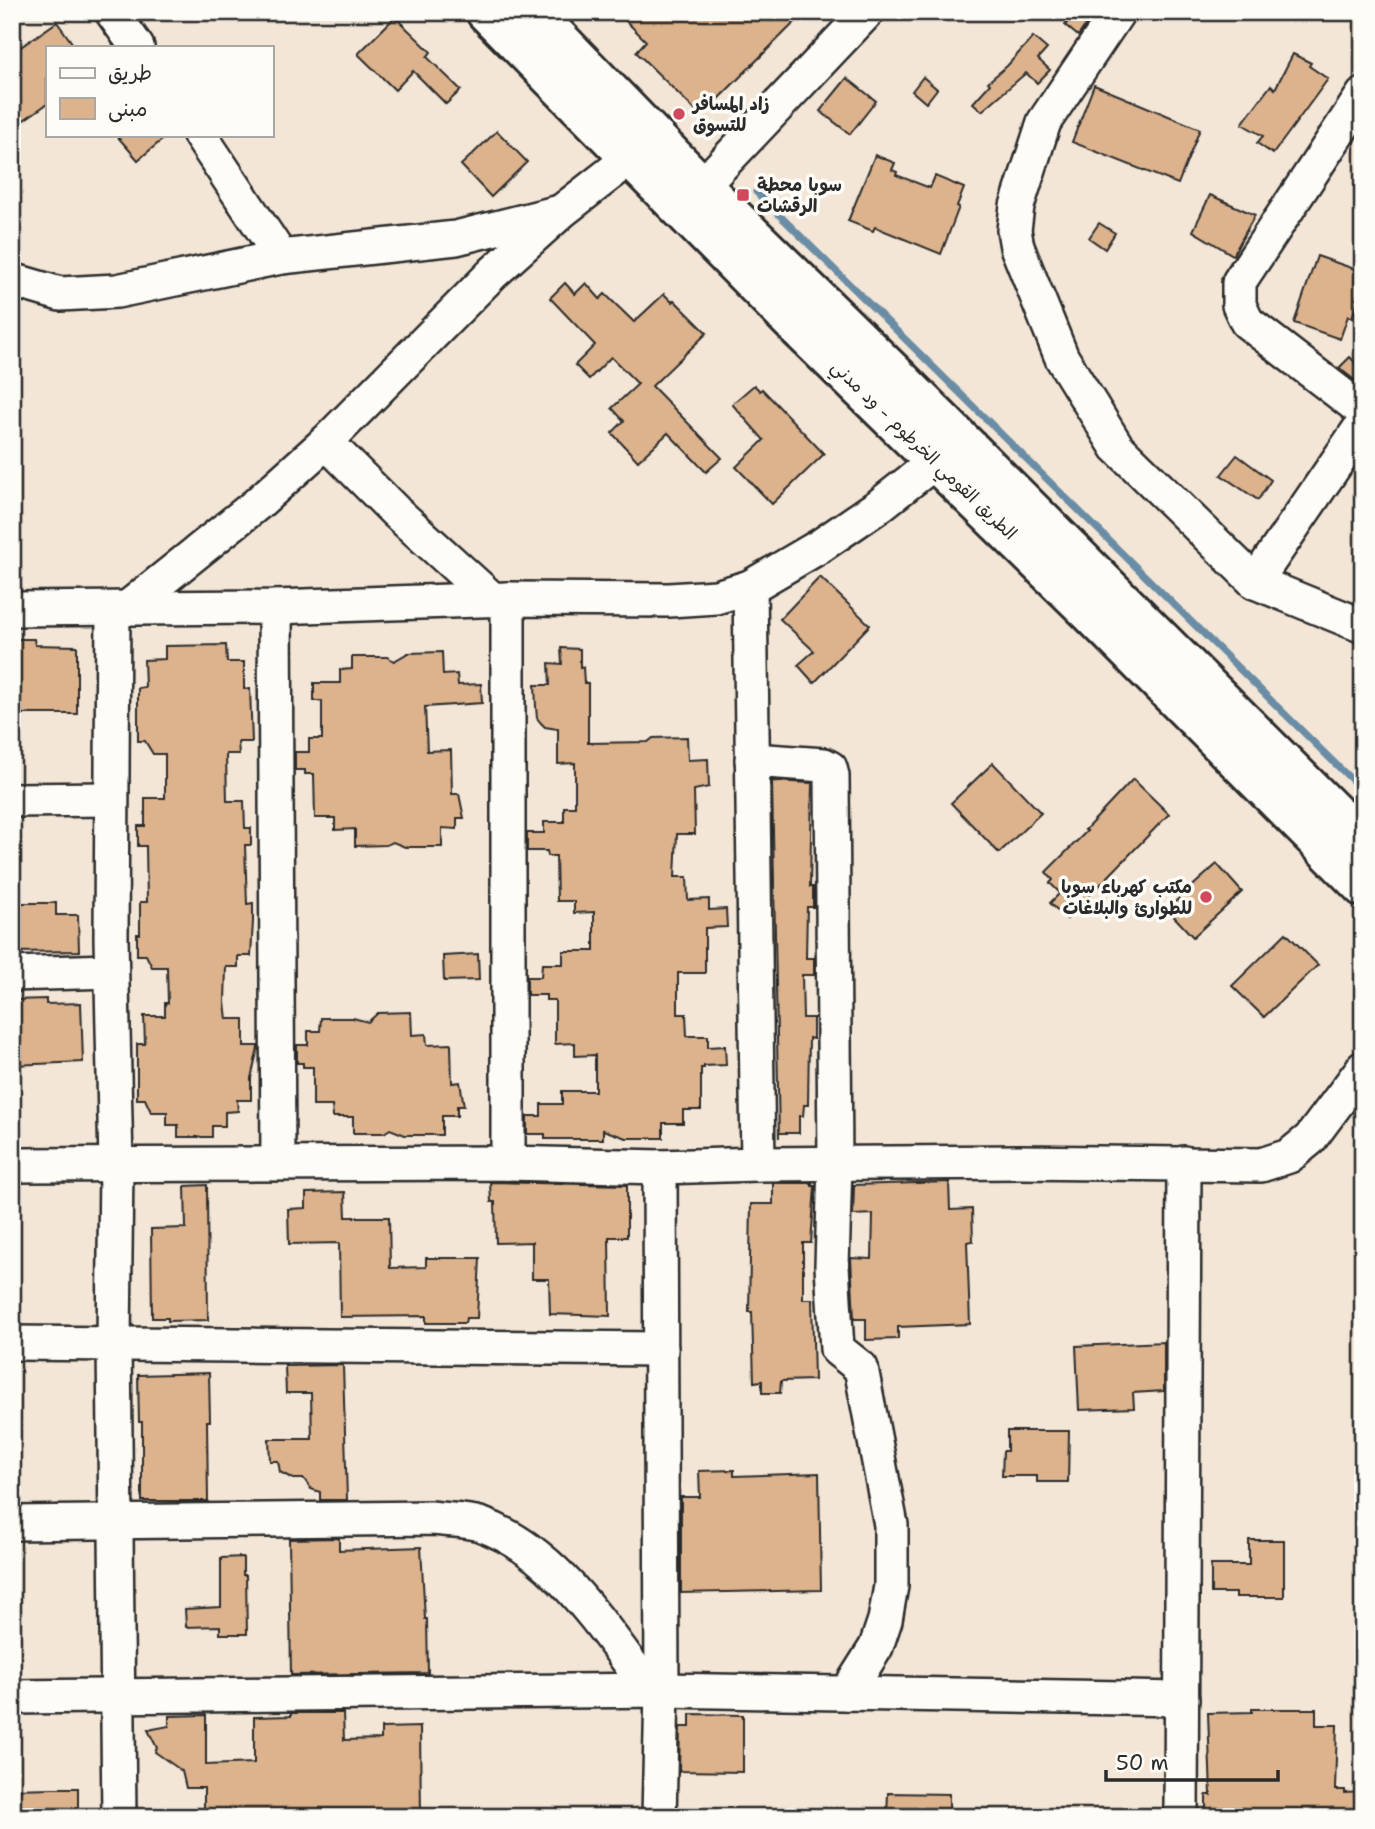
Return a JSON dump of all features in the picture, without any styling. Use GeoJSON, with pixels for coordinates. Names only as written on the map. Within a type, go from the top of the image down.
{"type":"FeatureCollection","features":[{"type":"Feature","properties":{"kind":"highway","name":"الطريق القومي الخرطوم - ود مدني"},"geometry":{"type":"LineString","coordinates":[[486,12],[641,146],[690,197],[798,328],[936,461],[1363,887]]}},
{"type":"Feature","properties":{"kind":"highway"},"geometry":{"type":"LineString","coordinates":[[533,12],[641,146]]}},
{"type":"Feature","properties":{"kind":"highway","name":"الطريق القومي الخرطوم - ود مدني"},"geometry":{"type":"LineString","coordinates":[[690,197],[896,375],[1363,841]]}},
{"type":"Feature","properties":{"kind":"street"},"geometry":{"type":"LineString","coordinates":[[112,12],[136,46]]}},
{"type":"Feature","properties":{"kind":"street"},"geometry":{"type":"LineString","coordinates":[[690,197],[867,12]]}},
{"type":"Feature","properties":{"kind":"street"},"geometry":{"type":"LineString","coordinates":[[1118,12],[1044,122],[1017,206],[1014,230],[1017,247],[1062,358],[1117,447],[1255,582],[1363,626]]}},
{"type":"Feature","properties":{"kind":"street"},"geometry":{"type":"LineString","coordinates":[[1363,95],[1239,282],[1239,305],[1247,322],[1363,411]]}},
{"type":"Feature","properties":{"kind":"street"},"geometry":{"type":"LineString","coordinates":[[201,136],[281,257]]}},
{"type":"Feature","properties":{"kind":"street"},"geometry":{"type":"LineString","coordinates":[[119,1817],[114,1343],[116,1165],[110,799],[120,609],[257,504],[326,442],[492,273],[641,146]]}},
{"type":"Feature","properties":{"kind":"street"},"geometry":{"type":"LineString","coordinates":[[12,280],[60,294],[117,291],[281,257],[456,238],[562,211]]}},
{"type":"Feature","properties":{"kind":"street"},"geometry":{"type":"LineString","coordinates":[[1255,582],[1363,424]]}},
{"type":"Feature","properties":{"kind":"street"},"geometry":{"type":"LineString","coordinates":[[326,442],[388,505],[501,599],[508,1163]]}},
{"type":"Feature","properties":{"kind":"street"},"geometry":{"type":"LineString","coordinates":[[12,609],[275,607],[501,599],[669,600],[716,597],[750,587],[820,546],[880,505],[936,461]]}},
{"type":"Feature","properties":{"kind":"street"},"geometry":{"type":"LineString","coordinates":[[750,587],[758,1164]]}},
{"type":"Feature","properties":{"kind":"street"},"geometry":{"type":"LineString","coordinates":[[275,607],[278,1163]]}},
{"type":"Feature","properties":{"kind":"street"},"geometry":{"type":"LineString","coordinates":[[752,760],[824,765],[830,768],[832,776],[835,1163],[832,1266],[837,1349],[861,1368],[891,1525],[891,1586],[885,1620],[876,1647],[847,1693]]}},
{"type":"Feature","properties":{"kind":"street"},"geometry":{"type":"LineString","coordinates":[[12,800],[110,799]]}},
{"type":"Feature","properties":{"kind":"street"},"geometry":{"type":"LineString","coordinates":[[12,974],[111,971]]}},
{"type":"Feature","properties":{"kind":"street"},"geometry":{"type":"LineString","coordinates":[[12,1165],[1261,1165],[1289,1157],[1310,1139],[1363,1068]]}},
{"type":"Feature","properties":{"kind":"street"},"geometry":{"type":"LineString","coordinates":[[1181,1817],[1184,1163]]}},
{"type":"Feature","properties":{"kind":"street"},"geometry":{"type":"LineString","coordinates":[[659,1817],[656,1690],[661,1349],[660,1167]]}},
{"type":"Feature","properties":{"kind":"street"},"geometry":{"type":"LineString","coordinates":[[12,1343],[661,1349]]}},
{"type":"Feature","properties":{"kind":"street"},"geometry":{"type":"LineString","coordinates":[[12,1523],[432,1518],[479,1524],[513,1541],[545,1563],[573,1590],[656,1690]]}},
{"type":"Feature","properties":{"kind":"street"},"geometry":{"type":"LineString","coordinates":[[12,1697],[656,1690],[1182,1699]]}},
{"type":"Feature","properties":{"kind":"building"},"geometry":{"type":"Polygon","coordinates":[[[617,12],[785,12],[795,22],[701,116],[636,52],[646,41],[617,12]]]}},
{"type":"Feature","properties":{"kind":"building"},"geometry":{"type":"Polygon","coordinates":[[[1076,12],[1095,12],[1078,36],[1065,25],[1076,12]]]}},
{"type":"Feature","properties":{"kind":"building"},"geometry":{"type":"Polygon","coordinates":[[[395,17],[431,52],[427,57],[461,90],[446,104],[413,71],[395,90],[358,54],[395,17]]]}},
{"type":"Feature","properties":{"kind":"building"},"geometry":{"type":"Polygon","coordinates":[[[57,22],[74,46],[46,46],[46,105],[12,128],[12,53],[57,22]]]}},
{"type":"Feature","properties":{"kind":"building"},"geometry":{"type":"Polygon","coordinates":[[[1033,37],[1047,49],[1038,59],[1050,70],[1037,83],[1026,73],[982,111],[973,103],[990,84],[988,82],[1007,66],[1033,37]]]}},
{"type":"Feature","properties":{"kind":"building"},"geometry":{"type":"Polygon","coordinates":[[[1293,54],[1311,63],[1309,66],[1328,79],[1273,154],[1257,143],[1263,136],[1242,124],[1271,85],[1275,89],[1293,54]]]}},
{"type":"Feature","properties":{"kind":"building"},"geometry":{"type":"Polygon","coordinates":[[[923,77],[937,89],[926,103],[912,91],[923,77]]]}},
{"type":"Feature","properties":{"kind":"building"},"geometry":{"type":"Polygon","coordinates":[[[847,78],[876,101],[850,134],[820,111],[847,78]]]}},
{"type":"Feature","properties":{"kind":"building"},"geometry":{"type":"Polygon","coordinates":[[[1094,85],[1200,129],[1178,184],[1072,142],[1094,85]]]}},
{"type":"Feature","properties":{"kind":"building"},"geometry":{"type":"Polygon","coordinates":[[[497,131],[527,162],[491,197],[461,165],[497,131]]]}},
{"type":"Feature","properties":{"kind":"building"},"geometry":{"type":"Polygon","coordinates":[[[117,136],[167,136],[138,160],[117,136]]]}},
{"type":"Feature","properties":{"kind":"building"},"geometry":{"type":"Polygon","coordinates":[[[875,155],[895,163],[892,170],[897,172],[896,175],[930,188],[935,176],[964,188],[941,254],[875,227],[873,231],[848,221],[875,155]]]}},
{"type":"Feature","properties":{"kind":"building"},"geometry":{"type":"Polygon","coordinates":[[[1210,195],[1255,215],[1233,255],[1193,231],[1210,195]]]}},
{"type":"Feature","properties":{"kind":"building"},"geometry":{"type":"Polygon","coordinates":[[[1099,223],[1115,233],[1105,249],[1089,238],[1099,223]]]}},
{"type":"Feature","properties":{"kind":"building"},"geometry":{"type":"Polygon","coordinates":[[[1317,256],[1363,272],[1352,318],[1348,316],[1340,339],[1294,323],[1317,256]]]}},
{"type":"Feature","properties":{"kind":"building"},"geometry":{"type":"Polygon","coordinates":[[[565,283],[575,294],[586,283],[600,299],[605,294],[634,322],[664,294],[672,302],[674,300],[707,333],[652,386],[722,458],[706,472],[668,433],[638,461],[612,433],[624,421],[612,408],[638,384],[611,357],[589,379],[575,365],[595,345],[550,298],[565,283]]]}},
{"type":"Feature","properties":{"kind":"building"},"geometry":{"type":"Polygon","coordinates":[[[1350,357],[1363,371],[1363,376],[1357,382],[1339,368],[1350,357]]]}},
{"type":"Feature","properties":{"kind":"building"},"geometry":{"type":"Polygon","coordinates":[[[754,385],[760,391],[762,389],[824,454],[772,504],[736,467],[764,440],[732,404],[754,385]]]}},
{"type":"Feature","properties":{"kind":"building"},"geometry":{"type":"Polygon","coordinates":[[[1237,455],[1271,480],[1258,500],[1221,475],[1237,455]]]}},
{"type":"Feature","properties":{"kind":"building"},"geometry":{"type":"Polygon","coordinates":[[[820,577],[870,625],[814,683],[798,665],[814,651],[780,619],[820,577]]]}},
{"type":"Feature","properties":{"kind":"building"},"geometry":{"type":"Polygon","coordinates":[[[12,639],[34,639],[35,645],[77,646],[77,714],[12,714],[12,639]]]}},
{"type":"Feature","properties":{"kind":"building"},"geometry":{"type":"Polygon","coordinates":[[[226,645],[227,662],[244,662],[244,689],[250,689],[252,742],[238,742],[239,754],[226,754],[227,801],[244,801],[245,828],[251,828],[251,845],[245,845],[247,904],[253,903],[253,921],[251,956],[238,956],[238,967],[226,967],[225,1002],[227,1019],[244,1019],[244,1046],[258,1048],[251,1078],[251,1100],[237,1100],[238,1111],[225,1112],[225,1126],[212,1126],[212,1137],[178,1137],[178,1125],[167,1125],[167,1112],[151,1112],[145,1099],[137,1099],[137,1044],[145,1044],[144,1016],[165,1016],[165,1003],[168,1003],[167,967],[152,967],[146,955],[137,955],[140,902],[147,902],[146,846],[138,846],[138,826],[145,826],[145,798],[165,798],[165,754],[153,754],[145,741],[138,741],[138,688],[145,687],[144,660],[165,659],[165,646],[226,645]]]}},
{"type":"Feature","properties":{"kind":"building"},"geometry":{"type":"Polygon","coordinates":[[[561,648],[580,649],[580,668],[583,667],[584,683],[588,683],[588,743],[648,742],[653,738],[687,737],[688,760],[708,759],[709,787],[694,790],[695,834],[677,834],[675,877],[687,877],[688,900],[709,899],[709,910],[726,909],[727,927],[705,928],[705,973],[678,973],[678,1014],[686,1014],[687,1036],[708,1036],[708,1047],[725,1046],[726,1065],[701,1068],[701,1110],[683,1110],[683,1123],[663,1123],[663,1138],[626,1138],[603,1130],[603,1139],[545,1139],[545,1134],[527,1134],[527,1116],[541,1116],[541,1104],[562,1104],[562,1091],[595,1091],[595,1055],[575,1056],[575,1043],[555,1044],[555,1000],[546,1000],[546,995],[527,995],[527,977],[541,977],[542,964],[563,964],[563,951],[594,951],[594,912],[574,913],[574,901],[557,901],[556,856],[548,856],[547,851],[527,851],[527,833],[544,833],[544,822],[564,822],[564,807],[575,807],[575,763],[558,764],[558,729],[545,727],[541,723],[537,718],[536,707],[535,685],[550,685],[549,663],[562,664],[561,648]]]}},
{"type":"Feature","properties":{"kind":"building"},"geometry":{"type":"Polygon","coordinates":[[[442,652],[443,675],[457,674],[458,685],[481,684],[482,703],[425,707],[427,751],[451,750],[452,794],[459,794],[464,818],[457,818],[457,829],[442,828],[442,847],[405,847],[393,842],[386,845],[355,846],[355,829],[335,830],[335,818],[315,818],[314,774],[295,770],[295,752],[309,752],[309,739],[322,739],[322,701],[314,701],[314,683],[340,683],[340,670],[352,669],[352,657],[387,657],[394,661],[408,653],[442,652]]]}},
{"type":"Feature","properties":{"kind":"building"},"geometry":{"type":"Polygon","coordinates":[[[993,763],[1041,813],[999,853],[951,803],[993,763]]]}},
{"type":"Feature","properties":{"kind":"building"},"geometry":{"type":"Polygon","coordinates":[[[1133,779],[1169,814],[1067,919],[1050,903],[1060,893],[1050,883],[1053,880],[1046,872],[1133,779]]]}},
{"type":"Feature","properties":{"kind":"building"},"geometry":{"type":"Polygon","coordinates":[[[772,781],[812,783],[810,887],[813,887],[813,907],[807,907],[806,958],[814,958],[814,975],[802,975],[803,1018],[813,1018],[813,1039],[809,1038],[808,1105],[804,1105],[803,1116],[799,1116],[799,1133],[779,1133],[779,1138],[772,781]]]}},
{"type":"Feature","properties":{"kind":"building"},"geometry":{"type":"Polygon","coordinates":[[[1217,864],[1242,892],[1193,937],[1167,909],[1217,864]]]}},
{"type":"Feature","properties":{"kind":"building"},"geometry":{"type":"Polygon","coordinates":[[[12,903],[56,903],[56,915],[78,915],[79,951],[12,952],[12,903]]]}},
{"type":"Feature","properties":{"kind":"building"},"geometry":{"type":"Polygon","coordinates":[[[1286,933],[1318,965],[1264,1017],[1232,986],[1286,933]]]}},
{"type":"Feature","properties":{"kind":"building"},"geometry":{"type":"Polygon","coordinates":[[[478,954],[479,980],[444,981],[443,956],[478,954]]]}},
{"type":"Feature","properties":{"kind":"building"},"geometry":{"type":"Polygon","coordinates":[[[46,999],[46,1004],[81,1003],[83,1062],[13,1065],[12,1000],[46,999]]]}},
{"type":"Feature","properties":{"kind":"building"},"geometry":{"type":"Polygon","coordinates":[[[411,1012],[412,1035],[426,1034],[427,1045],[451,1044],[452,1083],[460,1082],[464,1106],[457,1106],[457,1116],[442,1116],[442,1135],[405,1135],[390,1129],[384,1133],[353,1133],[353,1117],[333,1117],[332,1106],[313,1106],[313,1067],[303,1067],[303,1063],[297,1063],[297,1045],[308,1045],[308,1031],[320,1031],[321,1018],[353,1018],[368,1022],[378,1013],[411,1012]]]}},
{"type":"Feature","properties":{"kind":"building"},"geometry":{"type":"Polygon","coordinates":[[[490,1182],[627,1185],[627,1237],[609,1237],[610,1316],[550,1314],[549,1279],[532,1279],[532,1242],[496,1243],[495,1202],[491,1202],[490,1182]]]}},
{"type":"Feature","properties":{"kind":"building"},"geometry":{"type":"Polygon","coordinates":[[[949,1182],[950,1210],[972,1209],[973,1241],[967,1242],[970,1324],[898,1327],[898,1339],[866,1340],[866,1319],[854,1319],[851,1258],[872,1259],[873,1214],[853,1215],[854,1185],[949,1182]]]}},
{"type":"Feature","properties":{"kind":"building"},"geometry":{"type":"Polygon","coordinates":[[[773,1183],[812,1183],[812,1186],[815,1186],[811,1243],[803,1243],[803,1299],[812,1299],[814,1380],[781,1381],[780,1393],[762,1393],[762,1381],[754,1382],[752,1312],[749,1312],[751,1204],[773,1204],[773,1183]]]}},
{"type":"Feature","properties":{"kind":"building"},"geometry":{"type":"Polygon","coordinates":[[[207,1185],[208,1320],[168,1321],[168,1318],[152,1318],[151,1229],[186,1228],[185,1186],[207,1185]]]}},
{"type":"Feature","properties":{"kind":"building"},"geometry":{"type":"Polygon","coordinates":[[[345,1192],[346,1217],[389,1217],[390,1268],[426,1267],[426,1258],[480,1258],[477,1318],[466,1318],[465,1323],[426,1323],[426,1316],[340,1317],[339,1243],[289,1244],[288,1209],[306,1208],[306,1193],[345,1192]]]}},
{"type":"Feature","properties":{"kind":"building"},"geometry":{"type":"Polygon","coordinates":[[[1164,1342],[1164,1391],[1133,1393],[1134,1408],[1079,1410],[1076,1346],[1164,1342]]]}},
{"type":"Feature","properties":{"kind":"building"},"geometry":{"type":"Polygon","coordinates":[[[343,1365],[347,1500],[320,1500],[320,1492],[311,1489],[304,1479],[293,1479],[280,1472],[278,1461],[270,1461],[269,1439],[312,1439],[311,1393],[286,1393],[285,1366],[343,1365]]]}},
{"type":"Feature","properties":{"kind":"building"},"geometry":{"type":"Polygon","coordinates":[[[209,1373],[208,1501],[142,1501],[142,1422],[139,1422],[138,1375],[209,1373]]]}},
{"type":"Feature","properties":{"kind":"building"},"geometry":{"type":"Polygon","coordinates":[[[1007,1431],[1069,1431],[1068,1482],[1037,1482],[1037,1476],[1002,1476],[1003,1451],[1007,1451],[1007,1431]]]}},
{"type":"Feature","properties":{"kind":"building"},"geometry":{"type":"Polygon","coordinates":[[[734,1470],[734,1476],[819,1473],[821,1590],[681,1593],[681,1497],[700,1497],[699,1471],[734,1470]]]}},
{"type":"Feature","properties":{"kind":"building"},"geometry":{"type":"Polygon","coordinates":[[[339,1538],[339,1550],[421,1547],[428,1673],[291,1675],[289,1539],[339,1538]]]}},
{"type":"Feature","properties":{"kind":"building"},"geometry":{"type":"Polygon","coordinates":[[[1249,1540],[1284,1540],[1284,1597],[1236,1597],[1236,1593],[1211,1593],[1211,1565],[1249,1565],[1249,1540]]]}},
{"type":"Feature","properties":{"kind":"building"},"geometry":{"type":"Polygon","coordinates":[[[243,1557],[247,1634],[220,1634],[220,1626],[186,1627],[185,1609],[221,1607],[221,1558],[243,1557]]]}},
{"type":"Feature","properties":{"kind":"building"},"geometry":{"type":"Polygon","coordinates":[[[1252,1709],[1316,1709],[1316,1725],[1337,1725],[1335,1790],[1345,1790],[1345,1793],[1363,1792],[1363,1817],[1206,1817],[1206,1795],[1211,1795],[1208,1713],[1252,1712],[1252,1709]]]}},
{"type":"Feature","properties":{"kind":"building"},"geometry":{"type":"Polygon","coordinates":[[[291,1713],[343,1713],[344,1740],[381,1739],[381,1728],[420,1727],[421,1817],[217,1817],[217,1812],[204,1812],[204,1788],[186,1788],[182,1771],[155,1752],[157,1748],[148,1730],[169,1726],[169,1716],[206,1715],[206,1765],[254,1763],[254,1717],[291,1716],[291,1713]]]}},
{"type":"Feature","properties":{"kind":"building"},"geometry":{"type":"Polygon","coordinates":[[[690,1714],[743,1715],[743,1772],[679,1771],[680,1727],[690,1727],[690,1714]]]}},
{"type":"Feature","properties":{"kind":"building"},"geometry":{"type":"Polygon","coordinates":[[[78,1788],[78,1817],[14,1817],[13,1789],[78,1788]]]}},
{"type":"Feature","properties":{"kind":"building"},"geometry":{"type":"Polygon","coordinates":[[[888,1793],[949,1794],[949,1817],[887,1817],[888,1793]]]}},
{"type":"Feature","properties":{"kind":"waterway"},"geometry":{"type":"LineString","coordinates":[[756,192],[1363,791]]}},
{"type":"Feature","properties":{"kind":"place","name":"زاد المسافر للتسوق"},"geometry":{"type":"Point","coordinates":[679,114]}},
{"type":"Feature","properties":{"kind":"place","name":"سوبا محطة الرقشات"},"geometry":{"type":"Point","coordinates":[743,195]}},
{"type":"Feature","properties":{"kind":"place","name":"مكتب كهرباء سوبا للطوارئ والبلاغات"},"geometry":{"type":"Point","coordinates":[1206,897]}}]}
